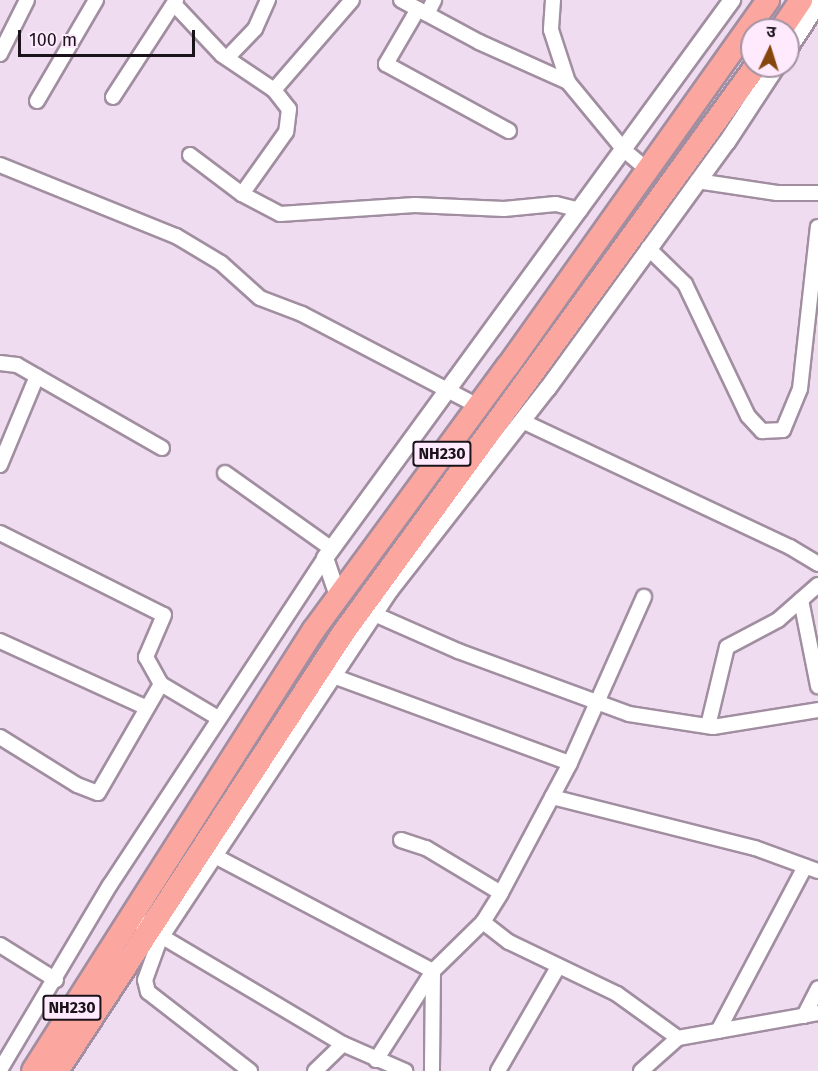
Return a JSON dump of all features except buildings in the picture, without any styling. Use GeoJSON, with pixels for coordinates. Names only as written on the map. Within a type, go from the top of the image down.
{"type":"FeatureCollection","features":[{"type":"Feature","properties":{"kind":"highway","name":"NH230"},"geometry":{"type":"LineString","coordinates":[[57,1071],[129,960],[338,596],[478,406],[768,0]]}},
{"type":"Feature","properties":{"kind":"highway"},"geometry":{"type":"LineString","coordinates":[[789,18],[801,0]]}},
{"type":"Feature","properties":{"kind":"highway","name":"NH230"},"geometry":{"type":"LineString","coordinates":[[33,1071],[111,946],[146,927],[382,590],[662,212],[748,78]]}},
{"type":"Feature","properties":{"kind":"street"},"geometry":{"type":"LineString","coordinates":[[0,54],[27,0]]}},
{"type":"Feature","properties":{"kind":"street"},"geometry":{"type":"LineString","coordinates":[[37,101],[96,0]]}},
{"type":"Feature","properties":{"kind":"street"},"geometry":{"type":"LineString","coordinates":[[227,58],[255,29],[268,0]]}},
{"type":"Feature","properties":{"kind":"street"},"geometry":{"type":"LineString","coordinates":[[274,90],[352,0]]}},
{"type":"Feature","properties":{"kind":"street"},"geometry":{"type":"LineString","coordinates":[[402,0],[568,82]]}},
{"type":"Feature","properties":{"kind":"street"},"geometry":{"type":"LineString","coordinates":[[434,0],[422,11],[386,64],[509,131]]}},
{"type":"Feature","properties":{"kind":"street"},"geometry":{"type":"LineString","coordinates":[[553,0],[551,30],[568,82],[624,150],[647,169]]}},
{"type":"Feature","properties":{"kind":"street"},"geometry":{"type":"LineString","coordinates":[[0,1070],[56,980],[110,885],[218,718],[329,553],[451,390],[732,0]]}},
{"type":"Feature","properties":{"kind":"street"},"geometry":{"type":"LineString","coordinates":[[113,97],[175,2],[227,58],[274,90],[289,109],[286,132],[243,194]]}},
{"type":"Feature","properties":{"kind":"street"},"geometry":{"type":"LineString","coordinates":[[800,32],[818,4]]}},
{"type":"Feature","properties":{"kind":"street"},"geometry":{"type":"LineString","coordinates":[[250,1071],[148,992],[144,980],[146,927],[213,855],[374,614],[382,590],[522,421],[648,248],[662,212],[697,181],[769,78]]}},
{"type":"Feature","properties":{"kind":"street"},"geometry":{"type":"LineString","coordinates":[[190,155],[243,194],[280,214],[415,205],[504,209],[556,204],[580,210]]}},
{"type":"Feature","properties":{"kind":"street"},"geometry":{"type":"LineString","coordinates":[[0,165],[176,236],[221,263],[260,298],[302,314],[478,406]]}},
{"type":"Feature","properties":{"kind":"street"},"geometry":{"type":"LineString","coordinates":[[697,181],[777,193],[818,193]]}},
{"type":"Feature","properties":{"kind":"street"},"geometry":{"type":"LineString","coordinates":[[648,248],[685,284],[748,416],[762,431],[783,430],[800,389],[818,227]]}},
{"type":"Feature","properties":{"kind":"street"},"geometry":{"type":"LineString","coordinates":[[0,363],[17,365],[162,448]]}},
{"type":"Feature","properties":{"kind":"street"},"geometry":{"type":"LineString","coordinates":[[0,465],[37,376]]}},
{"type":"Feature","properties":{"kind":"street"},"geometry":{"type":"LineString","coordinates":[[522,421],[790,547],[818,564]]}},
{"type":"Feature","properties":{"kind":"street"},"geometry":{"type":"LineString","coordinates":[[225,473],[329,553],[338,596]]}},
{"type":"Feature","properties":{"kind":"street"},"geometry":{"type":"LineString","coordinates":[[0,533],[164,615],[147,657],[161,684],[218,718]]}},
{"type":"Feature","properties":{"kind":"street"},"geometry":{"type":"LineString","coordinates":[[708,726],[727,647],[778,620],[818,585]]}},
{"type":"Feature","properties":{"kind":"street"},"geometry":{"type":"LineString","coordinates":[[376,1060],[434,971],[483,922],[501,893],[570,763],[644,597]]}},
{"type":"Feature","properties":{"kind":"street"},"geometry":{"type":"LineString","coordinates":[[801,600],[818,686]]}},
{"type":"Feature","properties":{"kind":"street"},"geometry":{"type":"LineString","coordinates":[[374,614],[458,651],[629,714],[708,726],[818,710]]}},
{"type":"Feature","properties":{"kind":"street"},"geometry":{"type":"LineString","coordinates":[[0,641],[145,707]]}},
{"type":"Feature","properties":{"kind":"street"},"geometry":{"type":"LineString","coordinates":[[333,676],[570,763]]}},
{"type":"Feature","properties":{"kind":"street"},"geometry":{"type":"LineString","coordinates":[[0,737],[77,784],[98,793],[145,707],[161,684]]}},
{"type":"Feature","properties":{"kind":"street"},"geometry":{"type":"LineString","coordinates":[[552,797],[755,848],[812,869],[718,1031]]}},
{"type":"Feature","properties":{"kind":"street"},"geometry":{"type":"LineString","coordinates":[[401,840],[426,848],[501,893]]}},
{"type":"Feature","properties":{"kind":"street"},"geometry":{"type":"LineString","coordinates":[[213,855],[434,971]]}},
{"type":"Feature","properties":{"kind":"street"},"geometry":{"type":"LineString","coordinates":[[483,922],[509,942],[558,967],[568,968],[617,994],[678,1038]]}},
{"type":"Feature","properties":{"kind":"street"},"geometry":{"type":"LineString","coordinates":[[146,927],[343,1044],[405,1071]]}},
{"type":"Feature","properties":{"kind":"street"},"geometry":{"type":"LineString","coordinates":[[0,945],[56,980]]}},
{"type":"Feature","properties":{"kind":"street"},"geometry":{"type":"LineString","coordinates":[[498,1071],[558,967]]}},
{"type":"Feature","properties":{"kind":"street"},"geometry":{"type":"LineString","coordinates":[[432,1071],[434,971]]}},
{"type":"Feature","properties":{"kind":"street"},"geometry":{"type":"LineString","coordinates":[[804,1016],[818,988]]}},
{"type":"Feature","properties":{"kind":"street"},"geometry":{"type":"LineString","coordinates":[[642,1071],[678,1038],[818,1013]]}},
{"type":"Feature","properties":{"kind":"street"},"geometry":{"type":"LineString","coordinates":[[315,1071],[343,1044]]}}]}
